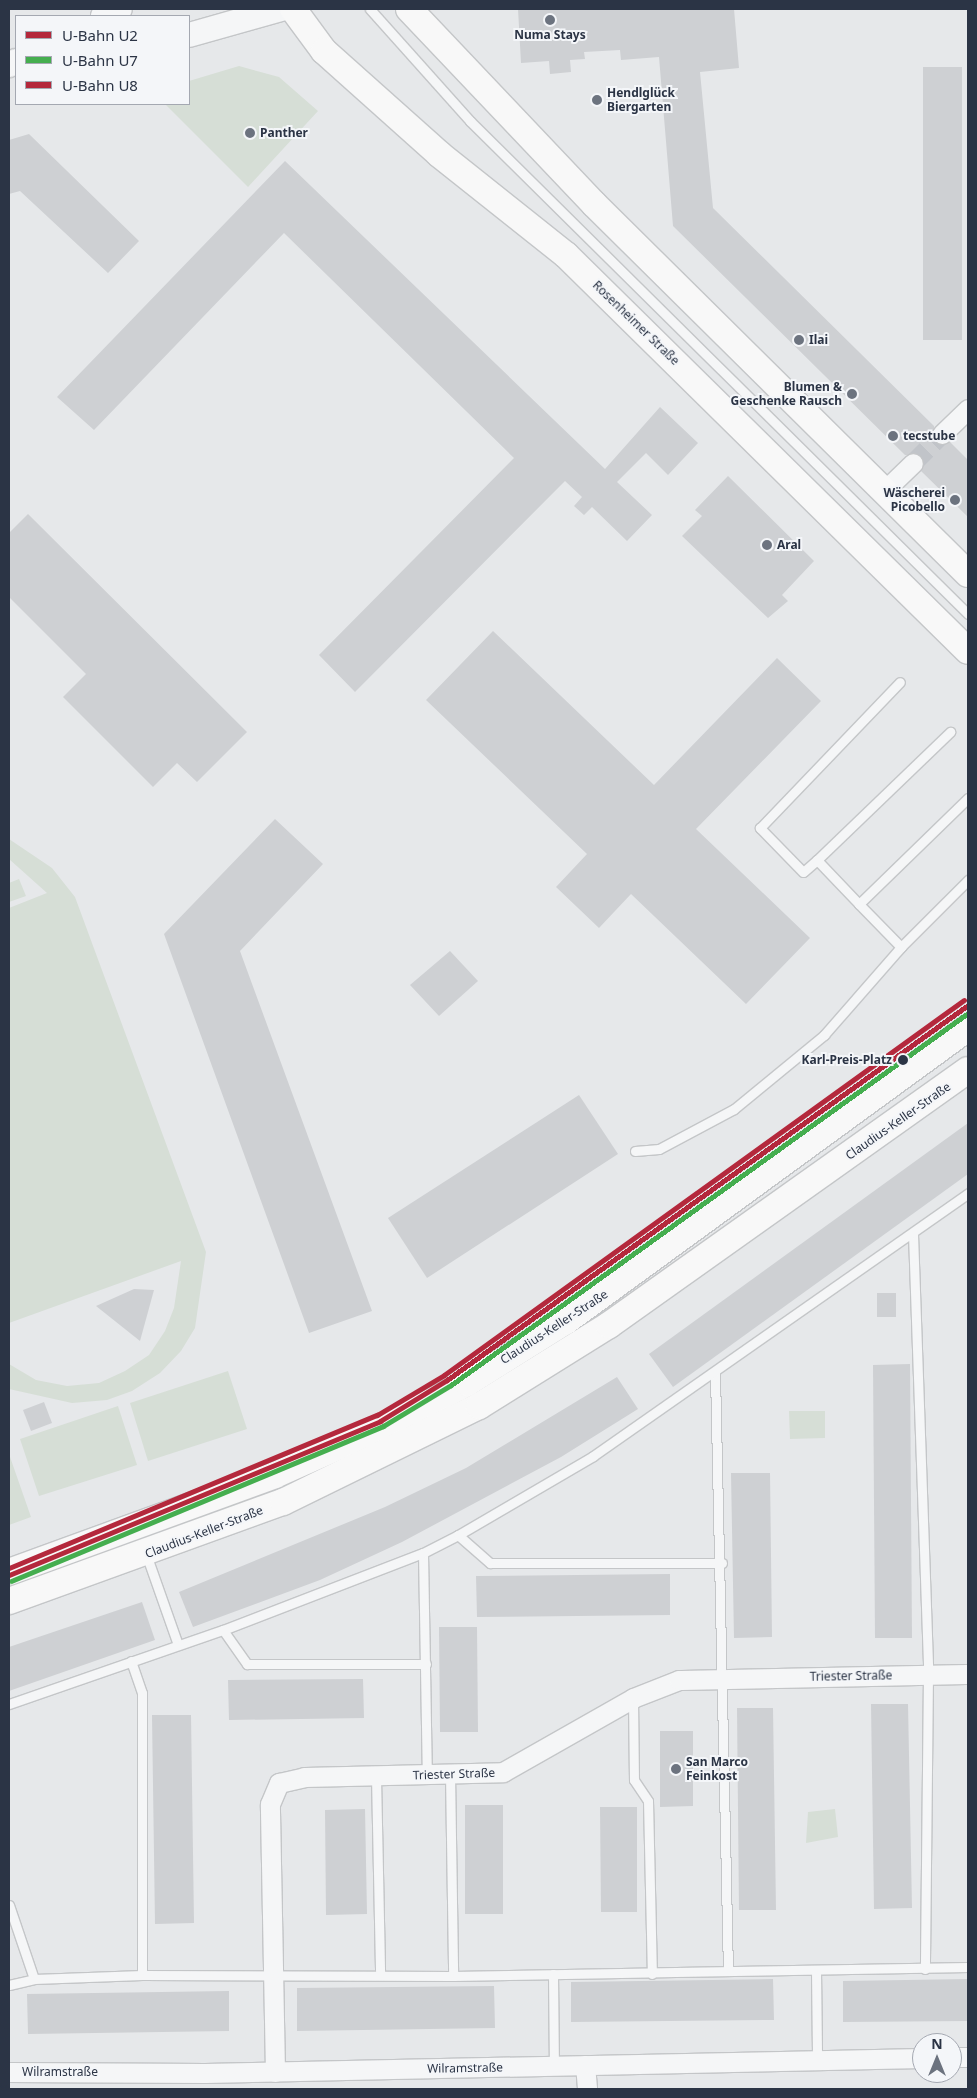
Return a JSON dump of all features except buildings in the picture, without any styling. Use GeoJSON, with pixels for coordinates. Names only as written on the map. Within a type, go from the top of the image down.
{"type":"FeatureCollection","features":[{"type":"Feature","properties":{"kind":"main road","name":"Rosenheimer Straße"},"geometry":{"type":"LineString","coordinates":[[294,9],[324,50],[439,154],[566,255],[968,651]]}},
{"type":"Feature","properties":{"kind":"main road"},"geometry":{"type":"LineString","coordinates":[[409,9],[594,204],[968,574]]}},
{"type":"Feature","properties":{"kind":"main road","name":"Claudius-Keller-Straße"},"geometry":{"type":"LineString","coordinates":[[9,1572],[275,1475],[387,1425],[467,1383],[574,1316],[968,1028]]}},
{"type":"Feature","properties":{"kind":"main road","name":"Claudius-Keller-Straße"},"geometry":{"type":"LineString","coordinates":[[9,1601],[146,1554],[283,1502],[480,1406],[609,1325],[968,1070]]}},
{"type":"Feature","properties":{"kind":"street"},"geometry":{"type":"LineString","coordinates":[[106,15],[120,9]]}},
{"type":"Feature","properties":{"kind":"street"},"geometry":{"type":"LineString","coordinates":[[190,35],[281,9]]}},
{"type":"Feature","properties":{"kind":"street"},"geometry":{"type":"LineString","coordinates":[[942,434],[968,409]]}},
{"type":"Feature","properties":{"kind":"street"},"geometry":{"type":"LineString","coordinates":[[884,492],[913,463]]}},
{"type":"Feature","properties":{"kind":"street","name":"Triester Straße"},"geometry":{"type":"LineString","coordinates":[[275,2072],[275,1976],[270,1804],[279,1783],[304,1777],[376,1777],[503,1772],[632,1698],[679,1680],[968,1674]]}},
{"type":"Feature","properties":{"kind":"street","name":"Wilramstraße"},"geometry":{"type":"LineString","coordinates":[[9,2072],[275,2072],[912,2058]]}},
{"type":"Feature","properties":{"kind":"street"},"geometry":{"type":"LineString","coordinates":[[585,2065],[587,2089]]}},
{"type":"Feature","properties":{"kind":"lane","name":"Rosenheimer Straße"},"geometry":{"type":"LineString","coordinates":[[370,9],[470,121],[968,614]]}},
{"type":"Feature","properties":{"kind":"lane"},"geometry":{"type":"LineString","coordinates":[[900,682],[760,828],[803,872],[950,732]]}},
{"type":"Feature","properties":{"kind":"lane"},"geometry":{"type":"LineString","coordinates":[[859,904],[968,798]]}},
{"type":"Feature","properties":{"kind":"lane"},"geometry":{"type":"LineString","coordinates":[[817,860],[901,947]]}},
{"type":"Feature","properties":{"kind":"lane"},"geometry":{"type":"LineString","coordinates":[[635,1151],[659,1149],[734,1109],[824,1035],[901,947],[968,880]]}},
{"type":"Feature","properties":{"kind":"lane"},"geometry":{"type":"LineString","coordinates":[[9,1704],[223,1630],[422,1553],[458,1535],[593,1456],[913,1234],[968,1193]]}},
{"type":"Feature","properties":{"kind":"lane"},"geometry":{"type":"LineString","coordinates":[[913,1234],[928,1674],[925,1969]]}},
{"type":"Feature","properties":{"kind":"lane"},"geometry":{"type":"LineString","coordinates":[[716,1372],[725,1678],[728,1971]]}},
{"type":"Feature","properties":{"kind":"lane"},"geometry":{"type":"LineString","coordinates":[[458,1535],[490,1563],[722,1563]]}},
{"type":"Feature","properties":{"kind":"lane"},"geometry":{"type":"LineString","coordinates":[[422,1553],[427,1775]]}},
{"type":"Feature","properties":{"kind":"lane"},"geometry":{"type":"LineString","coordinates":[[146,1554],[178,1645]]}},
{"type":"Feature","properties":{"kind":"lane"},"geometry":{"type":"LineString","coordinates":[[223,1630],[247,1664],[426,1664]]}},
{"type":"Feature","properties":{"kind":"lane"},"geometry":{"type":"LineString","coordinates":[[131,1661],[142,1694],[142,1975]]}},
{"type":"Feature","properties":{"kind":"lane"},"geometry":{"type":"LineString","coordinates":[[632,1698],[634,1780],[648,1801],[652,1974]]}},
{"type":"Feature","properties":{"kind":"lane"},"geometry":{"type":"LineString","coordinates":[[450,1774],[453,1976]]}},
{"type":"Feature","properties":{"kind":"lane"},"geometry":{"type":"LineString","coordinates":[[376,1777],[380,1975]]}},
{"type":"Feature","properties":{"kind":"lane"},"geometry":{"type":"LineString","coordinates":[[9,1904],[34,1979]]}},
{"type":"Feature","properties":{"kind":"lane"},"geometry":{"type":"LineString","coordinates":[[9,1985],[34,1979],[142,1975],[453,1976],[968,1968]]}},
{"type":"Feature","properties":{"kind":"lane"},"geometry":{"type":"LineString","coordinates":[[816,1971],[817,2059]]}},
{"type":"Feature","properties":{"kind":"lane"},"geometry":{"type":"LineString","coordinates":[[553,1974],[554,2066]]}},
{"type":"Feature","properties":{"kind":"shaded area"},"geometry":{"type":"Polygon","coordinates":[[[239,66],[279,77],[318,111],[248,187],[166,105],[190,105],[190,81],[239,66]]]}},
{"type":"Feature","properties":{"kind":"shaded area"},"geometry":{"type":"Polygon","coordinates":[[[9,839],[52,868],[75,897],[206,1252],[195,1328],[181,1351],[160,1373],[132,1391],[107,1400],[72,1403],[9,1389],[9,1364],[36,1380],[67,1386],[99,1383],[125,1371],[149,1355],[165,1331],[174,1308],[181,1261],[9,1323],[9,908],[47,893],[9,859],[9,839]]]}},
{"type":"Feature","properties":{"kind":"shaded area"},"geometry":{"type":"Polygon","coordinates":[[[19,879],[26,896],[9,902],[9,883],[19,879]]]}},
{"type":"Feature","properties":{"kind":"shaded area"},"geometry":{"type":"Polygon","coordinates":[[[228,1371],[247,1429],[148,1461],[130,1403],[228,1371]]]}},
{"type":"Feature","properties":{"kind":"shaded area"},"geometry":{"type":"Polygon","coordinates":[[[118,1406],[137,1465],[39,1496],[20,1439],[118,1406]]]}},
{"type":"Feature","properties":{"kind":"shaded area"},"geometry":{"type":"Polygon","coordinates":[[[789,1411],[825,1411],[825,1438],[790,1439],[789,1411]]]}},
{"type":"Feature","properties":{"kind":"shaded area"},"geometry":{"type":"Polygon","coordinates":[[[9,1454],[31,1517],[9,1525],[9,1454]]]}},
{"type":"Feature","properties":{"kind":"shaded area"},"geometry":{"type":"Polygon","coordinates":[[[835,1809],[838,1837],[806,1843],[808,1812],[835,1809]]]}},
{"type":"Feature","properties":{"kind":"tunnel"},"geometry":{"type":"LineString","coordinates":[[913,463],[942,434]]}},
{"type":"Feature","properties":{"kind":"metro line","name":"U8"},"geometry":{"type":"LineString","coordinates":[[9,1568],[377,1415],[444,1375],[964,1000]]}},
{"type":"Feature","properties":{"kind":"metro line","name":"U2"},"geometry":{"type":"LineString","coordinates":[[9,1575],[380,1421],[447,1380],[968,1005]]}},
{"type":"Feature","properties":{"kind":"metro line","name":"U7"},"geometry":{"type":"LineString","coordinates":[[11,1581],[383,1426],[451,1385],[968,1013]]}},
{"type":"Feature","properties":{"kind":"place","name":"Numa Stays"},"geometry":{"type":"Point","coordinates":[550,20]}},
{"type":"Feature","properties":{"kind":"place","name":"Hendlglück Biergarten"},"geometry":{"type":"Point","coordinates":[597,100]}},
{"type":"Feature","properties":{"kind":"place","name":"Panther"},"geometry":{"type":"Point","coordinates":[250,133]}},
{"type":"Feature","properties":{"kind":"place","name":"Ilai"},"geometry":{"type":"Point","coordinates":[799,340]}},
{"type":"Feature","properties":{"kind":"place","name":"Blumen & Geschenke Rausch"},"geometry":{"type":"Point","coordinates":[852,394]}},
{"type":"Feature","properties":{"kind":"place","name":"tecstube"},"geometry":{"type":"Point","coordinates":[893,436]}},
{"type":"Feature","properties":{"kind":"place","name":"Wäscherei Picobello"},"geometry":{"type":"Point","coordinates":[955,500]}},
{"type":"Feature","properties":{"kind":"place","name":"Aral"},"geometry":{"type":"Point","coordinates":[767,545]}},
{"type":"Feature","properties":{"kind":"place","name":"Karl-Preis-Platz"},"geometry":{"type":"Point","coordinates":[903,1060]}},
{"type":"Feature","properties":{"kind":"place","name":"San Marco Feinkost"},"geometry":{"type":"Point","coordinates":[676,1769]}}]}
